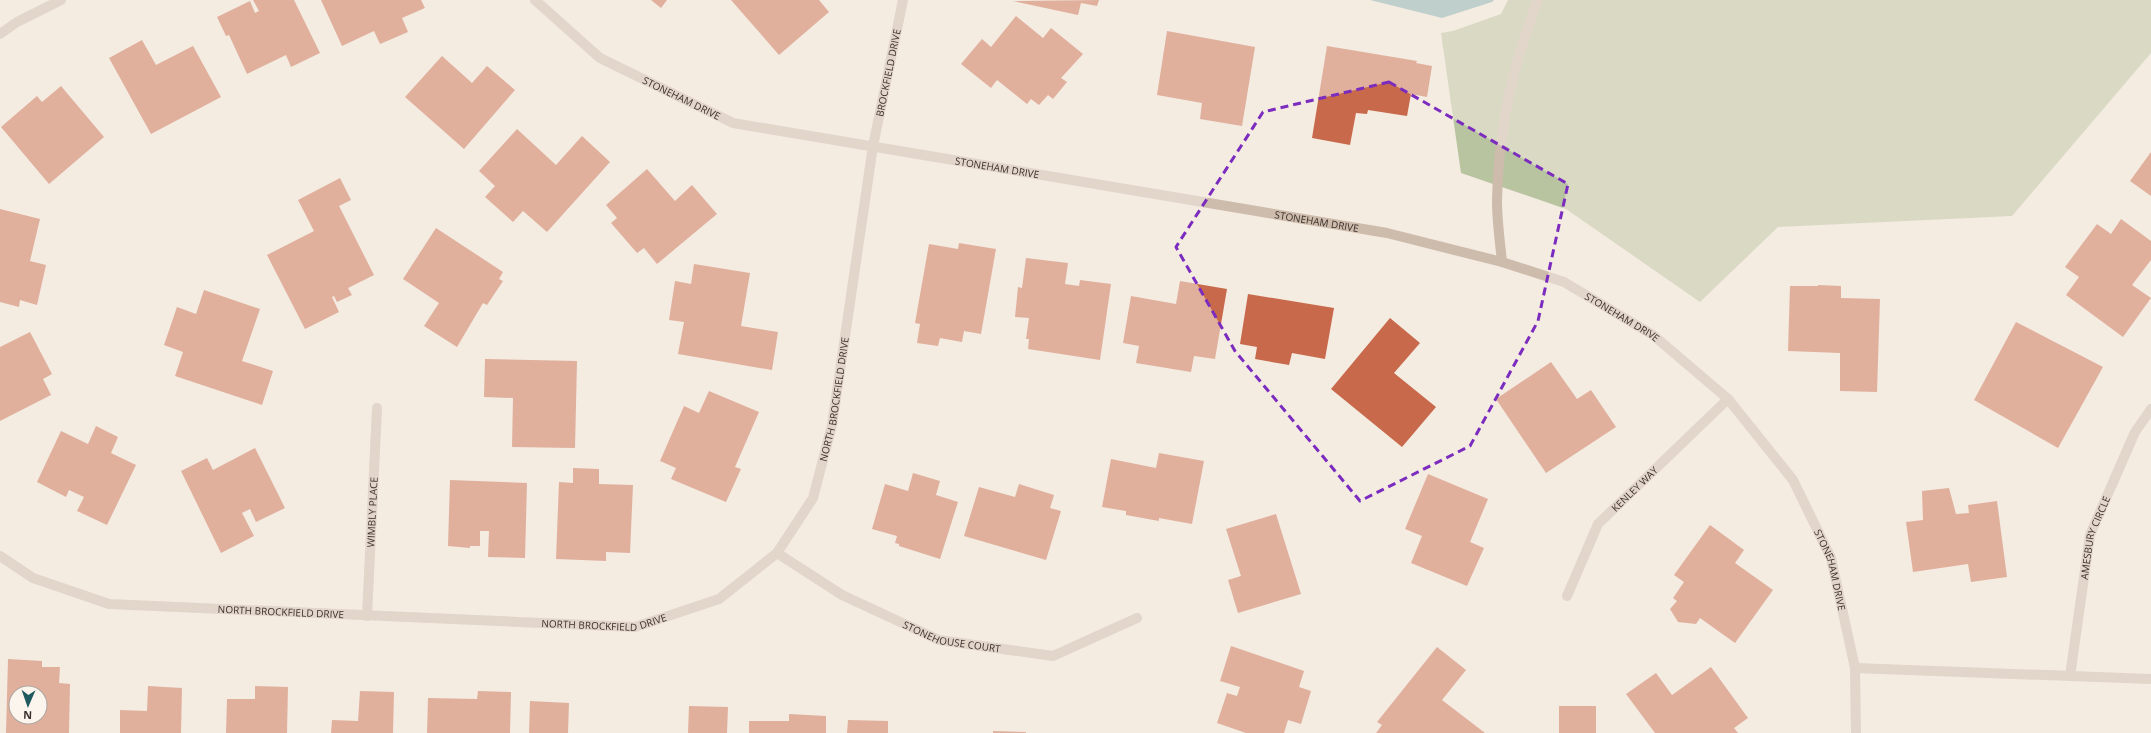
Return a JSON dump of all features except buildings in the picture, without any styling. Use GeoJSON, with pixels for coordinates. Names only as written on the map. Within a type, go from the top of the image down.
{"type":"FeatureCollection","features":[{"type":"Feature","properties":{"kind":"street"},"geometry":{"type":"LineString","coordinates":[[0,34],[17,22],[61,0]]}},
{"type":"Feature","properties":{"kind":"street","name":"STONEHAM DRIVE"},"geometry":{"type":"LineString","coordinates":[[535,0],[600,58],[733,123],[1387,233],[1502,262],[1564,282],[1653,335],[1728,399],[1793,480],[1831,558],[1855,668],[1856,733]]}},
{"type":"Feature","properties":{"kind":"street","name":"BROCKFIELD DRIVE"},"geometry":{"type":"LineString","coordinates":[[873,146],[903,0]]}},
{"type":"Feature","properties":{"kind":"street"},"geometry":{"type":"LineString","coordinates":[[1502,262],[1497,202],[1502,122],[1523,39],[1538,0]]}},
{"type":"Feature","properties":{"kind":"street","name":"NORTH BROCKFIELD DRIVE"},"geometry":{"type":"LineString","coordinates":[[0,556],[34,578],[109,604],[635,627],[719,599],[777,552],[813,498],[832,425],[873,146]]}},
{"type":"Feature","properties":{"kind":"street","name":"KENLEY WAY"},"geometry":{"type":"LineString","coordinates":[[1567,596],[1598,524],[1728,399]]}},
{"type":"Feature","properties":{"kind":"street","name":"WIMBLY PLACE"},"geometry":{"type":"LineString","coordinates":[[367,616],[377,408]]}},
{"type":"Feature","properties":{"kind":"street","name":"AMESBURY CIRCLE"},"geometry":{"type":"LineString","coordinates":[[2070,676],[2090,535],[2135,432],[2151,409]]}},
{"type":"Feature","properties":{"kind":"street","name":"STONEHOUSE COURT"},"geometry":{"type":"LineString","coordinates":[[777,552],[842,595],[939,640],[1053,656],[1137,618]]}},
{"type":"Feature","properties":{"kind":"street"},"geometry":{"type":"LineString","coordinates":[[1855,668],[2151,679]]}},
{"type":"Feature","properties":{"kind":"highlighted area"},"geometry":{"type":"Polygon","coordinates":[[[1389,82],[1568,184],[1538,321],[1470,446],[1360,501],[1235,351],[1176,247],[1263,112],[1389,82]]]}},
{"type":"Feature","properties":{"kind":"green space"},"geometry":{"type":"Polygon","coordinates":[[[1508,0],[2151,0],[2151,53],[2012,216],[1778,227],[1700,302],[1566,209],[1461,173],[1441,33],[1453,31],[1501,14],[1508,0]]]}},
{"type":"Feature","properties":{"kind":"water"},"geometry":{"type":"Polygon","coordinates":[[[1370,0],[1494,0],[1492,2],[1442,18],[1370,0]]]}}]}
